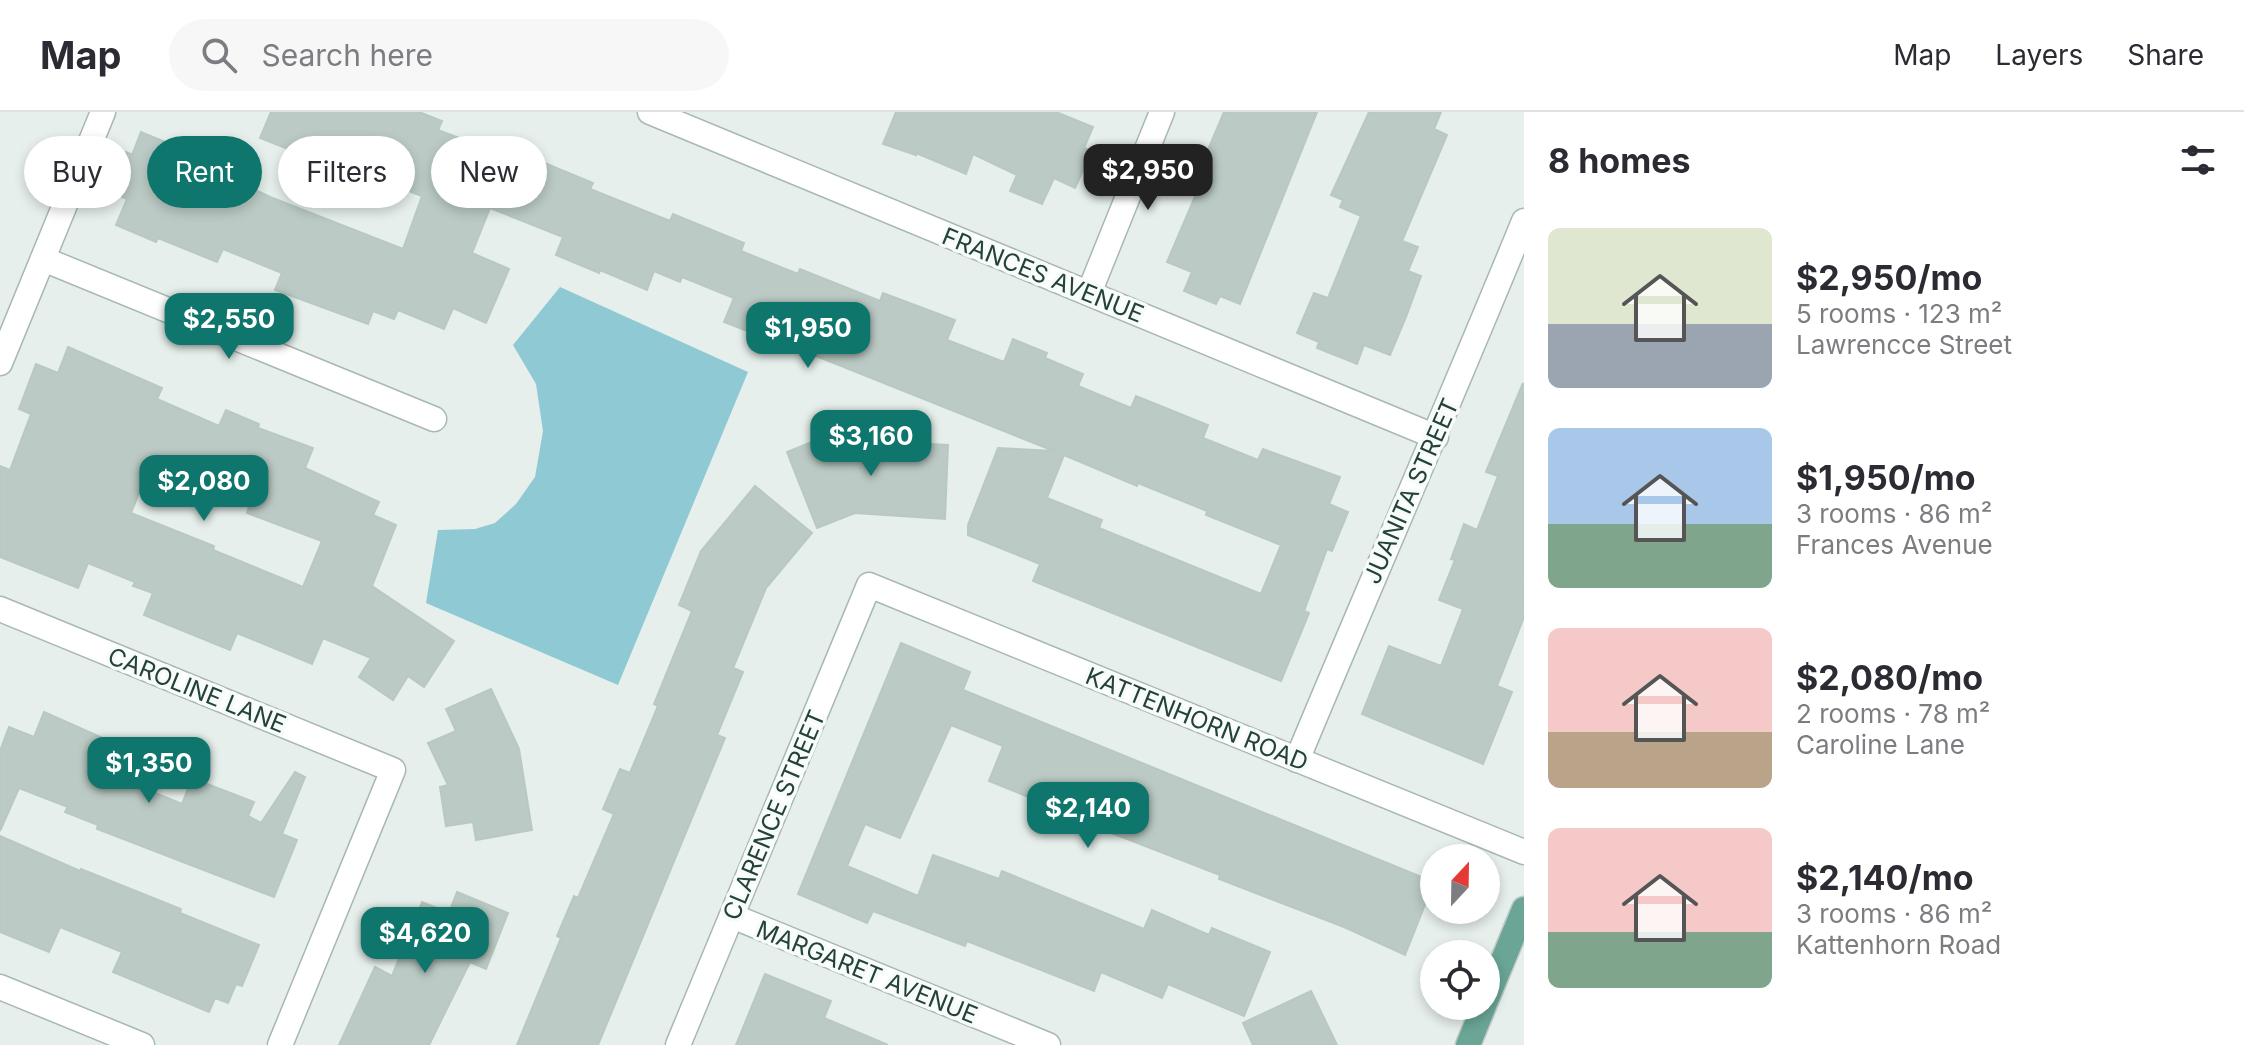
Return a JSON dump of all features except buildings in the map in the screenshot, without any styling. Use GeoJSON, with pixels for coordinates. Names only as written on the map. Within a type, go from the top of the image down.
{"type":"FeatureCollection","features":[{"type":"Feature","properties":{"kind":"main road"},"geometry":{"type":"LineString","coordinates":[[1500,967],[1524,909]]}},
{"type":"Feature","properties":{"kind":"main road"},"geometry":{"type":"LineString","coordinates":[[1468,1045],[1478,1020]]}},
{"type":"Feature","properties":{"kind":"street"},"geometry":{"type":"LineString","coordinates":[[0,363],[103,112]]}},
{"type":"Feature","properties":{"kind":"street","name":"FRANCES AVENUE"},"geometry":{"type":"LineString","coordinates":[[650,112],[1436,437]]}},
{"type":"Feature","properties":{"kind":"street"},"geometry":{"type":"LineString","coordinates":[[1089,293],[1162,112]]}},
{"type":"Feature","properties":{"kind":"street","name":"JUANITA STREET"},"geometry":{"type":"LineString","coordinates":[[1297,760],[1436,437],[1524,221]]}},
{"type":"Feature","properties":{"kind":"street"},"geometry":{"type":"LineString","coordinates":[[43,259],[434,419]]}},
{"type":"Feature","properties":{"kind":"street","name":"KATTENHORN ROAD"},"geometry":{"type":"LineString","coordinates":[[869,585],[1524,852]]}},
{"type":"Feature","properties":{"kind":"street","name":"CLARENCE STREET"},"geometry":{"type":"LineString","coordinates":[[678,1045],[869,585]]}},
{"type":"Feature","properties":{"kind":"street","name":"CAROLINE LANE"},"geometry":{"type":"LineString","coordinates":[[0,609],[393,770],[280,1045]]}},
{"type":"Feature","properties":{"kind":"street","name":"MARGARET AVENUE"},"geometry":{"type":"LineString","coordinates":[[732,916],[1048,1045]]}},
{"type":"Feature","properties":{"kind":"street"},"geometry":{"type":"LineString","coordinates":[[0,987],[142,1045]]}},
{"type":"Feature","properties":{"kind":"water"},"geometry":{"type":"Polygon","coordinates":[[[560,287],[748,372],[618,685],[426,603],[438,530],[475,529],[495,523],[516,504],[535,477],[543,431],[536,384],[513,345],[560,287]]]}}]}
